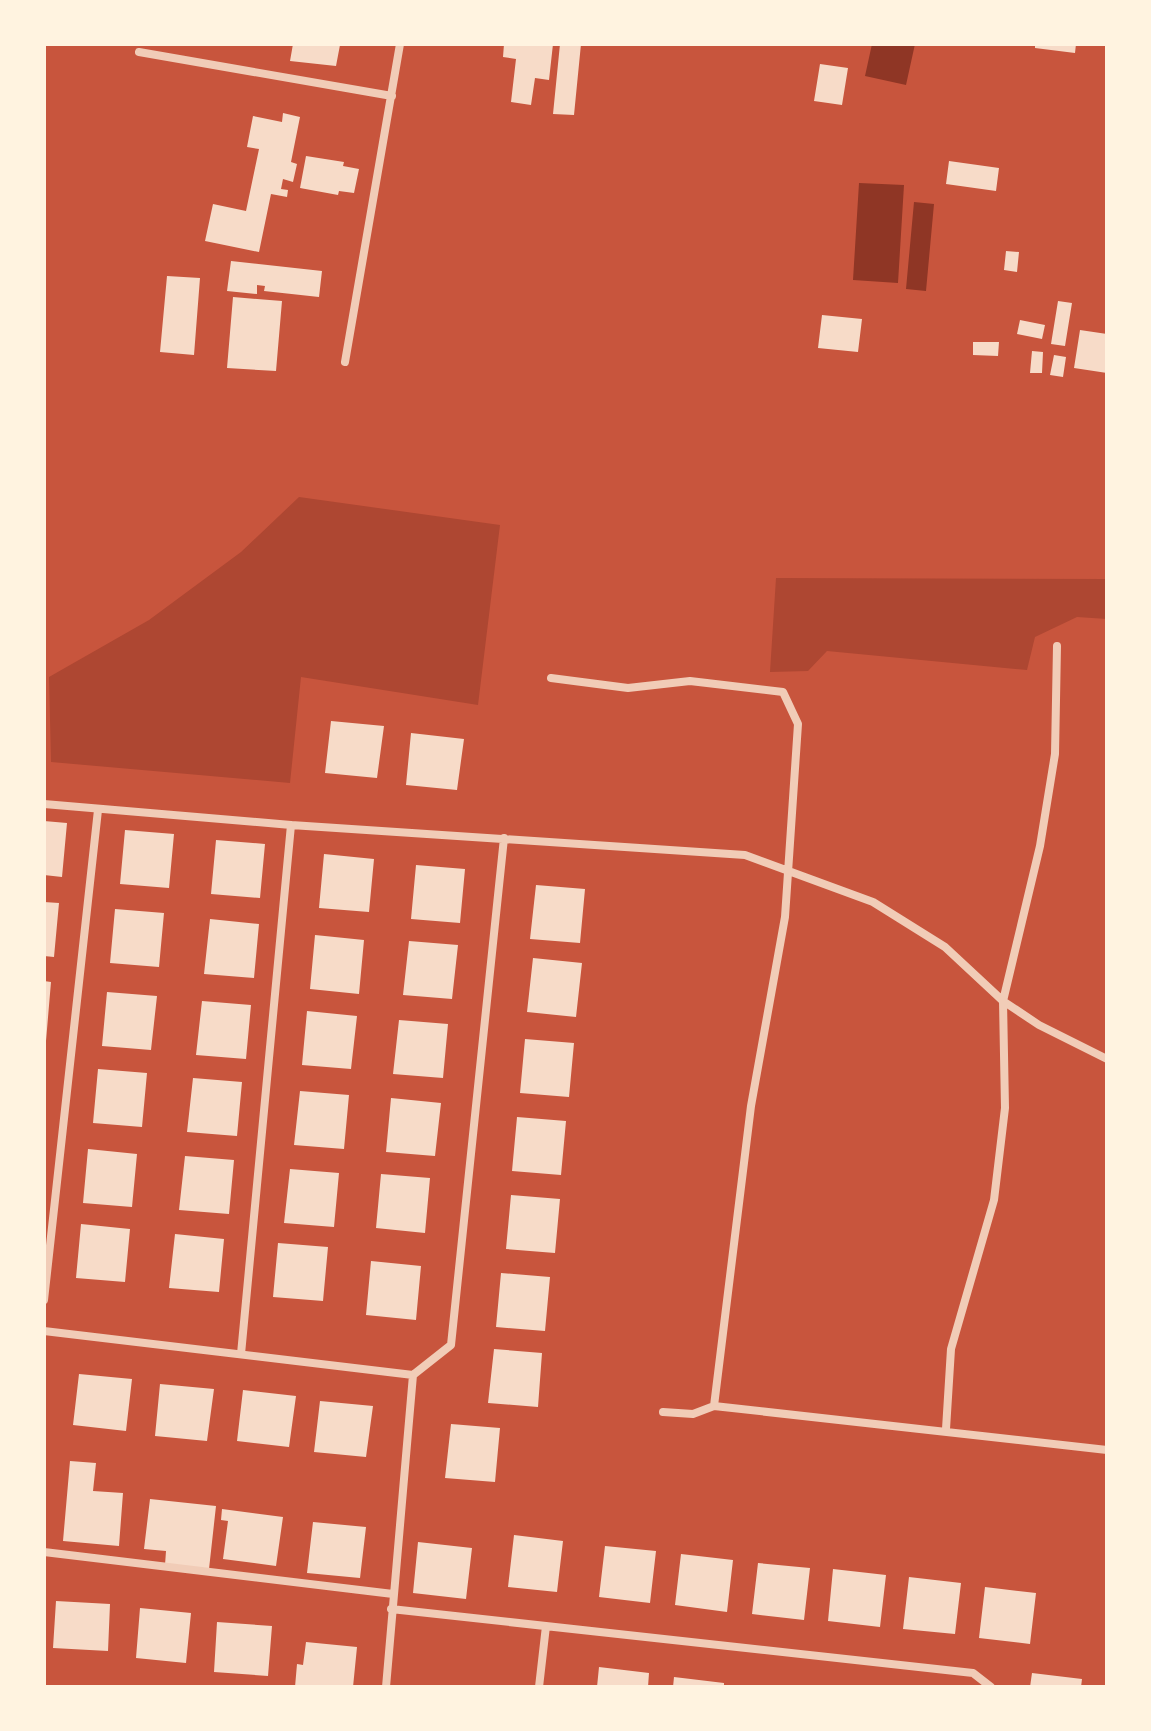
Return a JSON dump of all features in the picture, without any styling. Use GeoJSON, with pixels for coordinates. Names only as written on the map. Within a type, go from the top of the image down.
{"type":"FeatureCollection","features":[{"type":"Feature","properties":{"kind":"street"},"geometry":{"type":"LineString","coordinates":[[345,362],[400,44]]}},
{"type":"Feature","properties":{"kind":"street"},"geometry":{"type":"LineString","coordinates":[[139,52],[392,96]]}},
{"type":"Feature","properties":{"kind":"street"},"geometry":{"type":"LineString","coordinates":[[946,1429],[951,1349],[994,1200],[1005,1108],[1003,1001],[1040,846],[1055,754],[1057,646]]}},
{"type":"Feature","properties":{"kind":"street"},"geometry":{"type":"LineString","coordinates":[[551,678],[628,688],[690,681],[783,692],[798,724],[785,917],[751,1106],[714,1406]]}},
{"type":"Feature","properties":{"kind":"street"},"geometry":{"type":"LineString","coordinates":[[44,804],[291,825],[745,855],[859,895],[913,924],[945,947],[1003,1001],[1039,1025],[1107,1059]]}},
{"type":"Feature","properties":{"kind":"street"},"geometry":{"type":"LineString","coordinates":[[44,1300],[98,810]]}},
{"type":"Feature","properties":{"kind":"street"},"geometry":{"type":"LineString","coordinates":[[241,1354],[291,825]]}},
{"type":"Feature","properties":{"kind":"street"},"geometry":{"type":"LineString","coordinates":[[44,1331],[413,1375],[451,1345],[504,838]]}},
{"type":"Feature","properties":{"kind":"street"},"geometry":{"type":"LineString","coordinates":[[386,1687],[413,1375]]}},
{"type":"Feature","properties":{"kind":"street"},"geometry":{"type":"LineString","coordinates":[[663,1412],[693,1414],[714,1406],[946,1429],[1107,1450]]}},
{"type":"Feature","properties":{"kind":"street"},"geometry":{"type":"LineString","coordinates":[[44,1552],[393,1594]]}},
{"type":"Feature","properties":{"kind":"street"},"geometry":{"type":"LineString","coordinates":[[391,1609],[973,1673],[991,1687]]}},
{"type":"Feature","properties":{"kind":"street"},"geometry":{"type":"LineString","coordinates":[[539,1687],[546,1626]]}},
{"type":"Feature","properties":{"kind":"shaded area"},"geometry":{"type":"Polygon","coordinates":[[[872,44],[915,44],[906,85],[865,76],[872,44]]]}},
{"type":"Feature","properties":{"kind":"shaded area"},"geometry":{"type":"Polygon","coordinates":[[[859,183],[904,185],[898,283],[853,280],[859,183]]]}},
{"type":"Feature","properties":{"kind":"shaded area"},"geometry":{"type":"Polygon","coordinates":[[[914,202],[934,204],[926,291],[906,289],[914,202]]]}},
{"type":"Feature","properties":{"kind":"shaded area"},"geometry":{"type":"Polygon","coordinates":[[[299,497],[500,525],[478,705],[301,677],[290,783],[51,762],[49,677],[149,620],[241,552],[299,497]]]}},
{"type":"Feature","properties":{"kind":"shaded area"},"geometry":{"type":"Polygon","coordinates":[[[776,578],[1107,579],[1107,619],[1077,617],[1035,637],[1027,670],[827,651],[808,671],[770,672],[776,578]]]}},
{"type":"Feature","properties":{"kind":"building"},"geometry":{"type":"Polygon","coordinates":[[[293,44],[340,45],[336,66],[290,61],[293,44]]]}},
{"type":"Feature","properties":{"kind":"building"},"geometry":{"type":"Polygon","coordinates":[[[504,44],[553,44],[549,80],[535,78],[531,105],[511,102],[516,59],[503,57],[504,44]]]}},
{"type":"Feature","properties":{"kind":"building"},"geometry":{"type":"Polygon","coordinates":[[[560,44],[581,44],[574,115],[553,114],[560,44]]]}},
{"type":"Feature","properties":{"kind":"building"},"geometry":{"type":"Polygon","coordinates":[[[1035,44],[1076,44],[1075,53],[1035,48],[1035,44]]]}},
{"type":"Feature","properties":{"kind":"building"},"geometry":{"type":"Polygon","coordinates":[[[820,64],[848,68],[842,105],[814,101],[820,64]]]}},
{"type":"Feature","properties":{"kind":"building"},"geometry":{"type":"Polygon","coordinates":[[[283,113],[300,117],[291,162],[297,164],[293,182],[283,179],[281,189],[288,190],[287,197],[271,194],[259,252],[205,241],[213,204],[246,211],[259,149],[247,147],[253,116],[282,122],[283,113]]]}},
{"type":"Feature","properties":{"kind":"building"},"geometry":{"type":"Polygon","coordinates":[[[306,156],[344,162],[343,166],[359,169],[354,193],[339,191],[338,195],[300,188],[306,156]]]}},
{"type":"Feature","properties":{"kind":"building"},"geometry":{"type":"Polygon","coordinates":[[[949,161],[999,168],[996,191],[946,184],[949,161]]]}},
{"type":"Feature","properties":{"kind":"building"},"geometry":{"type":"Polygon","coordinates":[[[1006,251],[1019,252],[1017,272],[1004,270],[1006,251]]]}},
{"type":"Feature","properties":{"kind":"building"},"geometry":{"type":"Polygon","coordinates":[[[231,261],[322,271],[319,297],[264,291],[265,286],[257,285],[257,294],[227,291],[231,261]]]}},
{"type":"Feature","properties":{"kind":"building"},"geometry":{"type":"Polygon","coordinates":[[[167,276],[200,278],[194,355],[160,352],[167,276]]]}},
{"type":"Feature","properties":{"kind":"building"},"geometry":{"type":"Polygon","coordinates":[[[233,297],[282,301],[276,371],[227,368],[233,297]]]}},
{"type":"Feature","properties":{"kind":"building"},"geometry":{"type":"Polygon","coordinates":[[[1058,301],[1072,303],[1065,346],[1051,344],[1058,301]]]}},
{"type":"Feature","properties":{"kind":"building"},"geometry":{"type":"Polygon","coordinates":[[[822,315],[862,319],[858,352],[818,348],[822,315]]]}},
{"type":"Feature","properties":{"kind":"building"},"geometry":{"type":"Polygon","coordinates":[[[1020,320],[1045,325],[1042,339],[1017,334],[1020,320]]]}},
{"type":"Feature","properties":{"kind":"building"},"geometry":{"type":"Polygon","coordinates":[[[1080,330],[1107,334],[1107,373],[1074,368],[1080,330]]]}},
{"type":"Feature","properties":{"kind":"building"},"geometry":{"type":"Polygon","coordinates":[[[973,342],[999,342],[998,356],[973,355],[973,342]]]}},
{"type":"Feature","properties":{"kind":"building"},"geometry":{"type":"Polygon","coordinates":[[[1032,351],[1043,352],[1042,373],[1030,373],[1032,351]]]}},
{"type":"Feature","properties":{"kind":"building"},"geometry":{"type":"Polygon","coordinates":[[[1054,355],[1066,357],[1063,377],[1050,375],[1054,355]]]}},
{"type":"Feature","properties":{"kind":"building"},"geometry":{"type":"Polygon","coordinates":[[[331,721],[384,726],[377,778],[325,773],[331,721]]]}},
{"type":"Feature","properties":{"kind":"building"},"geometry":{"type":"Polygon","coordinates":[[[411,733],[464,739],[457,790],[406,785],[411,733]]]}},
{"type":"Feature","properties":{"kind":"building"},"geometry":{"type":"Polygon","coordinates":[[[44,821],[67,823],[62,877],[44,875],[44,821]]]}},
{"type":"Feature","properties":{"kind":"building"},"geometry":{"type":"Polygon","coordinates":[[[125,830],[174,834],[169,888],[120,884],[125,830]]]}},
{"type":"Feature","properties":{"kind":"building"},"geometry":{"type":"Polygon","coordinates":[[[216,840],[265,844],[260,898],[211,894],[216,840]]]}},
{"type":"Feature","properties":{"kind":"building"},"geometry":{"type":"Polygon","coordinates":[[[324,854],[374,859],[369,912],[319,908],[324,854]]]}},
{"type":"Feature","properties":{"kind":"building"},"geometry":{"type":"Polygon","coordinates":[[[416,865],[465,869],[460,923],[411,919],[416,865]]]}},
{"type":"Feature","properties":{"kind":"building"},"geometry":{"type":"Polygon","coordinates":[[[536,885],[585,889],[580,943],[530,939],[536,885]]]}},
{"type":"Feature","properties":{"kind":"building"},"geometry":{"type":"Polygon","coordinates":[[[44,902],[59,903],[54,957],[44,956],[44,902]]]}},
{"type":"Feature","properties":{"kind":"building"},"geometry":{"type":"Polygon","coordinates":[[[115,909],[164,913],[159,967],[110,963],[115,909]]]}},
{"type":"Feature","properties":{"kind":"building"},"geometry":{"type":"Polygon","coordinates":[[[210,919],[259,924],[254,978],[204,974],[210,919]]]}},
{"type":"Feature","properties":{"kind":"building"},"geometry":{"type":"Polygon","coordinates":[[[315,935],[364,940],[359,994],[310,989],[315,935]]]}},
{"type":"Feature","properties":{"kind":"building"},"geometry":{"type":"Polygon","coordinates":[[[409,941],[458,945],[452,999],[403,995],[409,941]]]}},
{"type":"Feature","properties":{"kind":"building"},"geometry":{"type":"Polygon","coordinates":[[[533,958],[582,963],[576,1017],[527,1012],[533,958]]]}},
{"type":"Feature","properties":{"kind":"building"},"geometry":{"type":"Polygon","coordinates":[[[44,981],[51,982],[46,1041],[44,1041],[44,981]]]}},
{"type":"Feature","properties":{"kind":"building"},"geometry":{"type":"Polygon","coordinates":[[[107,992],[157,996],[151,1050],[102,1046],[107,992]]]}},
{"type":"Feature","properties":{"kind":"building"},"geometry":{"type":"Polygon","coordinates":[[[202,1001],[251,1005],[246,1059],[196,1055],[202,1001]]]}},
{"type":"Feature","properties":{"kind":"building"},"geometry":{"type":"Polygon","coordinates":[[[307,1011],[357,1016],[351,1069],[302,1065],[307,1011]]]}},
{"type":"Feature","properties":{"kind":"building"},"geometry":{"type":"Polygon","coordinates":[[[399,1020],[448,1024],[443,1078],[393,1074],[399,1020]]]}},
{"type":"Feature","properties":{"kind":"building"},"geometry":{"type":"Polygon","coordinates":[[[525,1039],[574,1043],[569,1097],[520,1093],[525,1039]]]}},
{"type":"Feature","properties":{"kind":"building"},"geometry":{"type":"Polygon","coordinates":[[[98,1069],[147,1073],[142,1127],[93,1123],[98,1069]]]}},
{"type":"Feature","properties":{"kind":"building"},"geometry":{"type":"Polygon","coordinates":[[[193,1078],[242,1082],[237,1136],[187,1132],[193,1078]]]}},
{"type":"Feature","properties":{"kind":"building"},"geometry":{"type":"Polygon","coordinates":[[[300,1091],[349,1095],[344,1149],[294,1145],[300,1091]]]}},
{"type":"Feature","properties":{"kind":"building"},"geometry":{"type":"Polygon","coordinates":[[[391,1098],[441,1103],[435,1156],[386,1152],[391,1098]]]}},
{"type":"Feature","properties":{"kind":"building"},"geometry":{"type":"Polygon","coordinates":[[[517,1117],[566,1121],[561,1175],[512,1171],[517,1117]]]}},
{"type":"Feature","properties":{"kind":"building"},"geometry":{"type":"Polygon","coordinates":[[[88,1149],[137,1154],[132,1207],[83,1203],[88,1149]]]}},
{"type":"Feature","properties":{"kind":"building"},"geometry":{"type":"Polygon","coordinates":[[[185,1156],[234,1160],[229,1214],[179,1210],[185,1156]]]}},
{"type":"Feature","properties":{"kind":"building"},"geometry":{"type":"Polygon","coordinates":[[[290,1169],[339,1173],[334,1227],[284,1223],[290,1169]]]}},
{"type":"Feature","properties":{"kind":"building"},"geometry":{"type":"Polygon","coordinates":[[[381,1174],[430,1178],[425,1233],[376,1228],[381,1174]]]}},
{"type":"Feature","properties":{"kind":"building"},"geometry":{"type":"Polygon","coordinates":[[[511,1195],[560,1199],[555,1253],[506,1249],[511,1195]]]}},
{"type":"Feature","properties":{"kind":"building"},"geometry":{"type":"Polygon","coordinates":[[[81,1224],[130,1229],[125,1282],[76,1278],[81,1224]]]}},
{"type":"Feature","properties":{"kind":"building"},"geometry":{"type":"Polygon","coordinates":[[[175,1234],[224,1239],[219,1292],[169,1288],[175,1234]]]}},
{"type":"Feature","properties":{"kind":"building"},"geometry":{"type":"Polygon","coordinates":[[[278,1243],[328,1247],[323,1301],[273,1297],[278,1243]]]}},
{"type":"Feature","properties":{"kind":"building"},"geometry":{"type":"Polygon","coordinates":[[[371,1261],[421,1266],[416,1320],[366,1315],[371,1261]]]}},
{"type":"Feature","properties":{"kind":"building"},"geometry":{"type":"Polygon","coordinates":[[[501,1273],[550,1277],[545,1331],[496,1327],[501,1273]]]}},
{"type":"Feature","properties":{"kind":"building"},"geometry":{"type":"Polygon","coordinates":[[[494,1349],[542,1353],[538,1407],[488,1403],[494,1349]]]}},
{"type":"Feature","properties":{"kind":"building"},"geometry":{"type":"Polygon","coordinates":[[[79,1374],[132,1379],[126,1431],[73,1425],[79,1374]]]}},
{"type":"Feature","properties":{"kind":"building"},"geometry":{"type":"Polygon","coordinates":[[[160,1384],[214,1389],[207,1441],[155,1436],[160,1384]]]}},
{"type":"Feature","properties":{"kind":"building"},"geometry":{"type":"Polygon","coordinates":[[[243,1390],[296,1396],[289,1447],[237,1441],[243,1390]]]}},
{"type":"Feature","properties":{"kind":"building"},"geometry":{"type":"Polygon","coordinates":[[[320,1401],[373,1406],[366,1457],[314,1452],[320,1401]]]}},
{"type":"Feature","properties":{"kind":"building"},"geometry":{"type":"Polygon","coordinates":[[[451,1424],[500,1428],[495,1482],[445,1478],[451,1424]]]}},
{"type":"Feature","properties":{"kind":"building"},"geometry":{"type":"Polygon","coordinates":[[[70,1461],[96,1463],[93,1491],[123,1493],[119,1546],[63,1541],[70,1461]]]}},
{"type":"Feature","properties":{"kind":"building"},"geometry":{"type":"Polygon","coordinates":[[[150,1499],[216,1506],[209,1569],[165,1565],[166,1551],[144,1549],[150,1499]]]}},
{"type":"Feature","properties":{"kind":"building"},"geometry":{"type":"Polygon","coordinates":[[[222,1509],[283,1517],[276,1566],[223,1559],[228,1521],[221,1520],[222,1509]]]}},
{"type":"Feature","properties":{"kind":"building"},"geometry":{"type":"Polygon","coordinates":[[[313,1522],[366,1527],[360,1578],[307,1573],[313,1522]]]}},
{"type":"Feature","properties":{"kind":"building"},"geometry":{"type":"Polygon","coordinates":[[[514,1535],[563,1541],[557,1592],[508,1587],[514,1535]]]}},
{"type":"Feature","properties":{"kind":"building"},"geometry":{"type":"Polygon","coordinates":[[[418,1542],[472,1548],[466,1599],[413,1593],[418,1542]]]}},
{"type":"Feature","properties":{"kind":"building"},"geometry":{"type":"Polygon","coordinates":[[[605,1546],[656,1551],[650,1603],[599,1597],[605,1546]]]}},
{"type":"Feature","properties":{"kind":"building"},"geometry":{"type":"Polygon","coordinates":[[[681,1554],[733,1560],[727,1612],[675,1605],[681,1554]]]}},
{"type":"Feature","properties":{"kind":"building"},"geometry":{"type":"Polygon","coordinates":[[[758,1563],[810,1568],[804,1620],[752,1614],[758,1563]]]}},
{"type":"Feature","properties":{"kind":"building"},"geometry":{"type":"Polygon","coordinates":[[[833,1569],[886,1575],[880,1627],[828,1621],[833,1569]]]}},
{"type":"Feature","properties":{"kind":"building"},"geometry":{"type":"Polygon","coordinates":[[[909,1577],[961,1583],[955,1634],[903,1629],[909,1577]]]}},
{"type":"Feature","properties":{"kind":"building"},"geometry":{"type":"Polygon","coordinates":[[[985,1587],[1036,1593],[1030,1644],[979,1638],[985,1587]]]}},
{"type":"Feature","properties":{"kind":"building"},"geometry":{"type":"Polygon","coordinates":[[[56,1601],[110,1604],[108,1651],[53,1648],[56,1601]]]}},
{"type":"Feature","properties":{"kind":"building"},"geometry":{"type":"Polygon","coordinates":[[[140,1608],[191,1613],[186,1663],[136,1658],[140,1608]]]}},
{"type":"Feature","properties":{"kind":"building"},"geometry":{"type":"Polygon","coordinates":[[[217,1622],[272,1626],[268,1676],[214,1672],[217,1622]]]}},
{"type":"Feature","properties":{"kind":"building"},"geometry":{"type":"Polygon","coordinates":[[[306,1642],[357,1647],[353,1687],[295,1687],[297,1664],[303,1665],[306,1642]]]}},
{"type":"Feature","properties":{"kind":"building"},"geometry":{"type":"Polygon","coordinates":[[[599,1667],[649,1673],[648,1687],[597,1687],[599,1667]]]}},
{"type":"Feature","properties":{"kind":"building"},"geometry":{"type":"Polygon","coordinates":[[[1032,1673],[1082,1679],[1081,1687],[1030,1687],[1032,1673]]]}},
{"type":"Feature","properties":{"kind":"building"},"geometry":{"type":"Polygon","coordinates":[[[674,1677],[724,1683],[724,1687],[673,1687],[674,1677]]]}}]}
